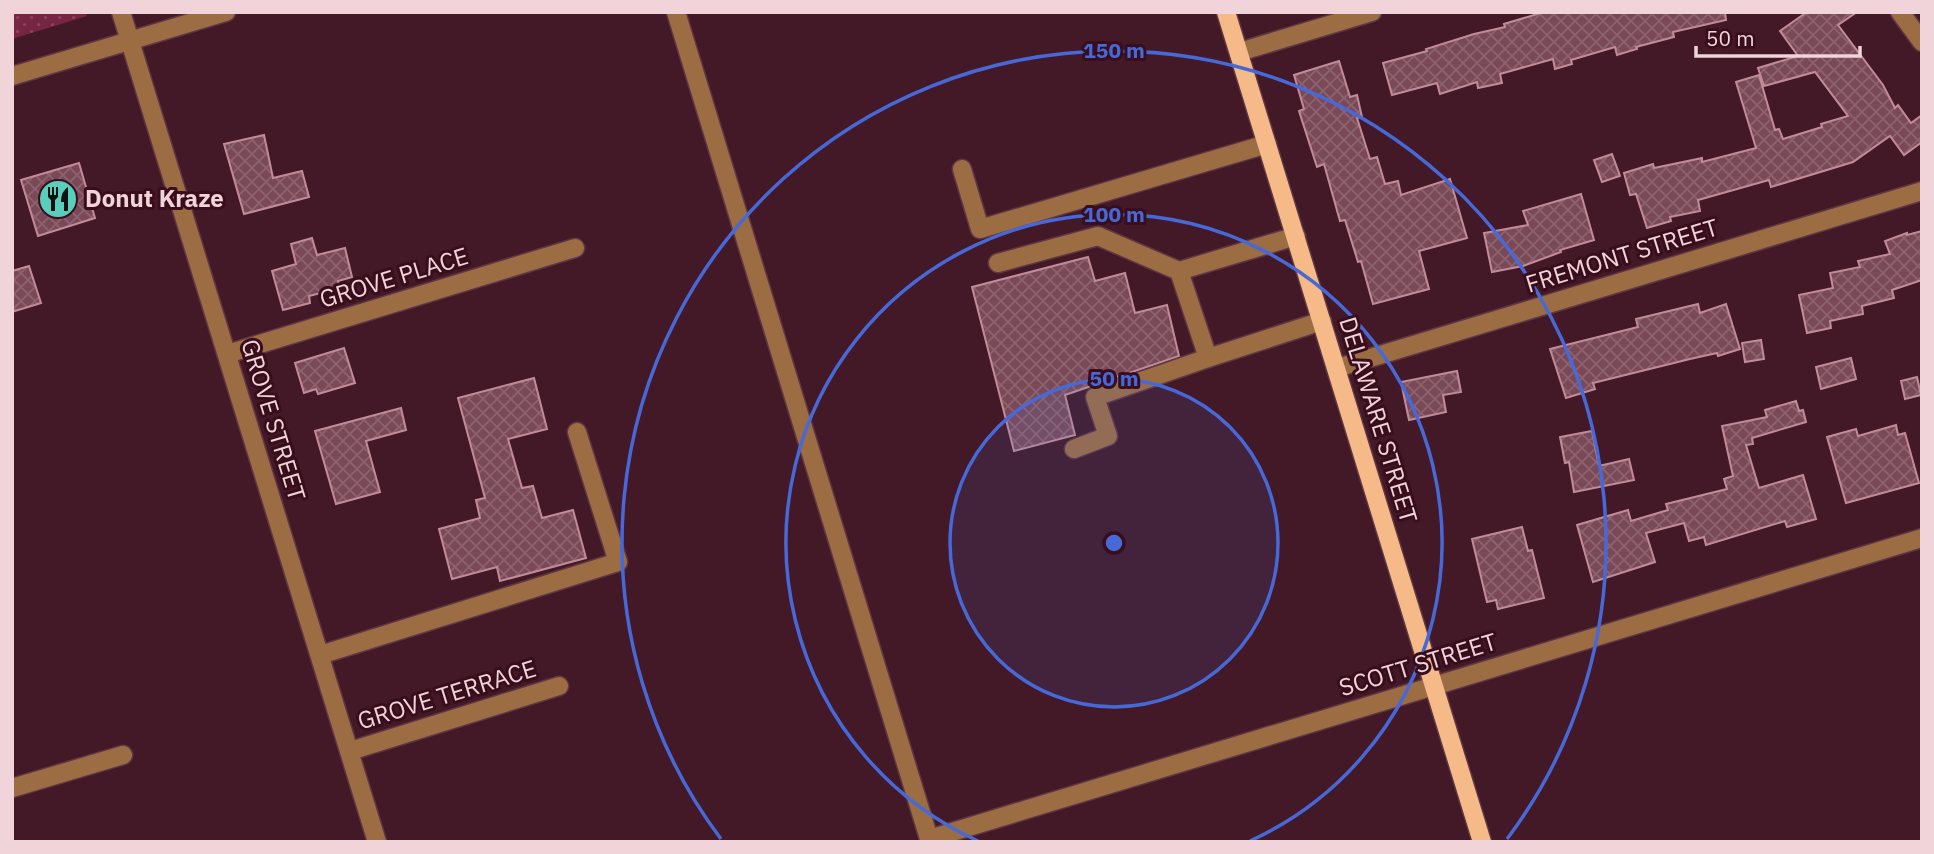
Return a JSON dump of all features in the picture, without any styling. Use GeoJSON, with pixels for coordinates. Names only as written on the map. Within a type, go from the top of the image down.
{"type":"FeatureCollection","features":[{"type":"Feature","properties":{"kind":"main road","name":"DELAWARE STREET"},"geometry":{"type":"LineString","coordinates":[[1226,12],[1482,842]]}},
{"type":"Feature","properties":{"kind":"street","name":"GROVE STREET"},"geometry":{"type":"LineString","coordinates":[[121,12],[377,842]]}},
{"type":"Feature","properties":{"kind":"street"},"geometry":{"type":"LineString","coordinates":[[12,76],[226,12]]}},
{"type":"Feature","properties":{"kind":"street"},"geometry":{"type":"LineString","coordinates":[[676,12],[929,840]]}},
{"type":"Feature","properties":{"kind":"street"},"geometry":{"type":"LineString","coordinates":[[1239,52],[1372,12]]}},
{"type":"Feature","properties":{"kind":"street"},"geometry":{"type":"LineString","coordinates":[[1904,14],[1922,42]]}},
{"type":"Feature","properties":{"kind":"street"},"geometry":{"type":"LineString","coordinates":[[962,169],[979,229],[1267,144]]}},
{"type":"Feature","properties":{"kind":"street","name":"FREMONT STREET"},"geometry":{"type":"LineString","coordinates":[[1337,368],[1922,191]]}},
{"type":"Feature","properties":{"kind":"street"},"geometry":{"type":"LineString","coordinates":[[998,263],[1098,236],[1178,271],[1296,236]]}},
{"type":"Feature","properties":{"kind":"street","name":"GROVE PLACE"},"geometry":{"type":"LineString","coordinates":[[227,354],[575,248]]}},
{"type":"Feature","properties":{"kind":"street"},"geometry":{"type":"LineString","coordinates":[[1178,271],[1208,358]]}},
{"type":"Feature","properties":{"kind":"street"},"geometry":{"type":"LineString","coordinates":[[1074,449],[1108,436],[1095,397],[1322,321]]}},
{"type":"Feature","properties":{"kind":"street"},"geometry":{"type":"LineString","coordinates":[[320,655],[618,562],[577,432]]}},
{"type":"Feature","properties":{"kind":"street","name":"SCOTT STREET"},"geometry":{"type":"LineString","coordinates":[[929,840],[1922,538]]}},
{"type":"Feature","properties":{"kind":"street","name":"GROVE TERRACE"},"geometry":{"type":"LineString","coordinates":[[350,751],[559,686]]}},
{"type":"Feature","properties":{"kind":"street"},"geometry":{"type":"LineString","coordinates":[[12,788],[123,755]]}},
{"type":"Feature","properties":{"kind":"shaded area"},"geometry":{"type":"Polygon","coordinates":[[[12,12],[85,12],[87,16],[12,39],[12,12]]]}},
{"type":"Feature","properties":{"kind":"building"},"geometry":{"type":"Polygon","coordinates":[[[1544,12],[1725,12],[1726,20],[1673,32],[1674,37],[1617,55],[1615,47],[1571,60],[1572,64],[1555,69],[1553,59],[1500,74],[1502,83],[1478,88],[1477,82],[1440,94],[1437,83],[1392,95],[1383,63],[1505,27],[1504,24],[1544,12]]]}},
{"type":"Feature","properties":{"kind":"building"},"geometry":{"type":"Polygon","coordinates":[[[1807,12],[1857,12],[1838,25],[1883,85],[1895,108],[1898,105],[1911,123],[1922,115],[1922,142],[1904,155],[1890,136],[1853,162],[1771,187],[1769,180],[1698,200],[1700,211],[1670,217],[1671,221],[1647,228],[1636,194],[1630,195],[1624,173],[1653,164],[1654,168],[1702,158],[1702,162],[1756,148],[1736,82],[1759,75],[1775,130],[1779,129],[1783,139],[1848,116],[1815,72],[1764,86],[1758,68],[1798,56],[1780,31],[1807,12]]]}},
{"type":"Feature","properties":{"kind":"building"},"geometry":{"type":"Polygon","coordinates":[[[1339,61],[1350,97],[1357,95],[1362,117],[1357,118],[1370,159],[1377,157],[1385,184],[1398,181],[1401,195],[1450,179],[1467,238],[1419,251],[1429,289],[1373,304],[1361,261],[1358,262],[1345,220],[1340,221],[1324,164],[1317,167],[1299,111],[1304,109],[1294,75],[1339,61]]]}},
{"type":"Feature","properties":{"kind":"building"},"geometry":{"type":"Polygon","coordinates":[[[264,135],[273,178],[302,171],[309,197],[244,214],[224,144],[264,135]]]}},
{"type":"Feature","properties":{"kind":"building"},"geometry":{"type":"Polygon","coordinates":[[[1612,154],[1620,176],[1602,182],[1594,160],[1612,154]]]}},
{"type":"Feature","properties":{"kind":"building","name":"Donut Kraze"},"geometry":{"type":"Polygon","coordinates":[[[79,163],[95,218],[38,236],[21,180],[79,163]]]}},
{"type":"Feature","properties":{"kind":"building"},"geometry":{"type":"Polygon","coordinates":[[[1581,194],[1594,240],[1560,250],[1561,252],[1523,266],[1492,272],[1484,233],[1528,225],[1523,211],[1581,194]]]}},
{"type":"Feature","properties":{"kind":"building"},"geometry":{"type":"Polygon","coordinates":[[[1922,231],[1922,280],[1892,290],[1894,298],[1862,306],[1863,314],[1830,321],[1831,328],[1807,333],[1799,295],[1833,288],[1830,273],[1860,267],[1858,261],[1890,254],[1885,241],[1922,231]]]}},
{"type":"Feature","properties":{"kind":"building"},"geometry":{"type":"Polygon","coordinates":[[[312,238],[317,255],[345,248],[352,277],[338,281],[340,288],[309,296],[310,303],[283,310],[272,271],[296,264],[291,244],[312,238]]]}},
{"type":"Feature","properties":{"kind":"building"},"geometry":{"type":"Polygon","coordinates":[[[1088,257],[1095,281],[1125,273],[1135,313],[1167,305],[1179,356],[1065,395],[1075,435],[1014,451],[972,287],[1088,257]]]}},
{"type":"Feature","properties":{"kind":"building"},"geometry":{"type":"Polygon","coordinates":[[[29,266],[41,303],[12,312],[12,271],[29,266]]]}},
{"type":"Feature","properties":{"kind":"building"},"geometry":{"type":"Polygon","coordinates":[[[1698,304],[1700,313],[1726,304],[1740,349],[1593,383],[1595,389],[1566,398],[1550,349],[1638,327],[1636,319],[1698,304]]]}},
{"type":"Feature","properties":{"kind":"building"},"geometry":{"type":"Polygon","coordinates":[[[1761,340],[1764,359],[1745,362],[1742,343],[1761,340]]]}},
{"type":"Feature","properties":{"kind":"building"},"geometry":{"type":"Polygon","coordinates":[[[344,348],[355,383],[318,394],[316,389],[304,393],[295,363],[344,348]]]}},
{"type":"Feature","properties":{"kind":"building"},"geometry":{"type":"Polygon","coordinates":[[[1851,358],[1856,379],[1821,389],[1816,367],[1851,358]]]}},
{"type":"Feature","properties":{"kind":"building"},"geometry":{"type":"Polygon","coordinates":[[[1457,371],[1461,392],[1443,395],[1446,412],[1409,420],[1401,382],[1457,371]]]}},
{"type":"Feature","properties":{"kind":"building"},"geometry":{"type":"Polygon","coordinates":[[[1917,377],[1921,395],[1905,399],[1901,381],[1917,377]]]}},
{"type":"Feature","properties":{"kind":"building"},"geometry":{"type":"Polygon","coordinates":[[[534,378],[547,429],[508,439],[522,488],[533,486],[542,518],[573,510],[586,558],[500,581],[497,567],[452,579],[439,529],[480,518],[476,500],[485,498],[458,398],[534,378]]]}},
{"type":"Feature","properties":{"kind":"building"},"geometry":{"type":"Polygon","coordinates":[[[1796,401],[1799,411],[1803,410],[1806,422],[1752,438],[1753,444],[1746,445],[1759,488],[1803,475],[1816,519],[1787,527],[1785,521],[1706,545],[1704,537],[1689,541],[1684,523],[1646,533],[1655,562],[1593,582],[1577,525],[1628,510],[1631,521],[1668,510],[1666,504],[1727,489],[1724,479],[1733,476],[1722,426],[1767,417],[1765,410],[1796,401]]]}},
{"type":"Feature","properties":{"kind":"building"},"geometry":{"type":"Polygon","coordinates":[[[401,408],[406,430],[366,441],[380,492],[336,504],[315,431],[401,408]]]}},
{"type":"Feature","properties":{"kind":"building"},"geometry":{"type":"Polygon","coordinates":[[[1896,425],[1898,435],[1905,433],[1919,483],[1846,503],[1827,437],[1856,429],[1858,436],[1896,425]]]}},
{"type":"Feature","properties":{"kind":"building"},"geometry":{"type":"Polygon","coordinates":[[[1592,431],[1599,466],[1629,459],[1634,480],[1574,492],[1569,462],[1565,463],[1560,437],[1592,431]]]}},
{"type":"Feature","properties":{"kind":"building"},"geometry":{"type":"Polygon","coordinates":[[[1522,527],[1528,551],[1532,550],[1544,598],[1498,609],[1496,600],[1487,602],[1472,539],[1522,527]]]}},
{"type":"Feature","properties":{"kind":"place","name":"Donut Kraze"},"geometry":{"type":"Point","coordinates":[58,199]}}]}
